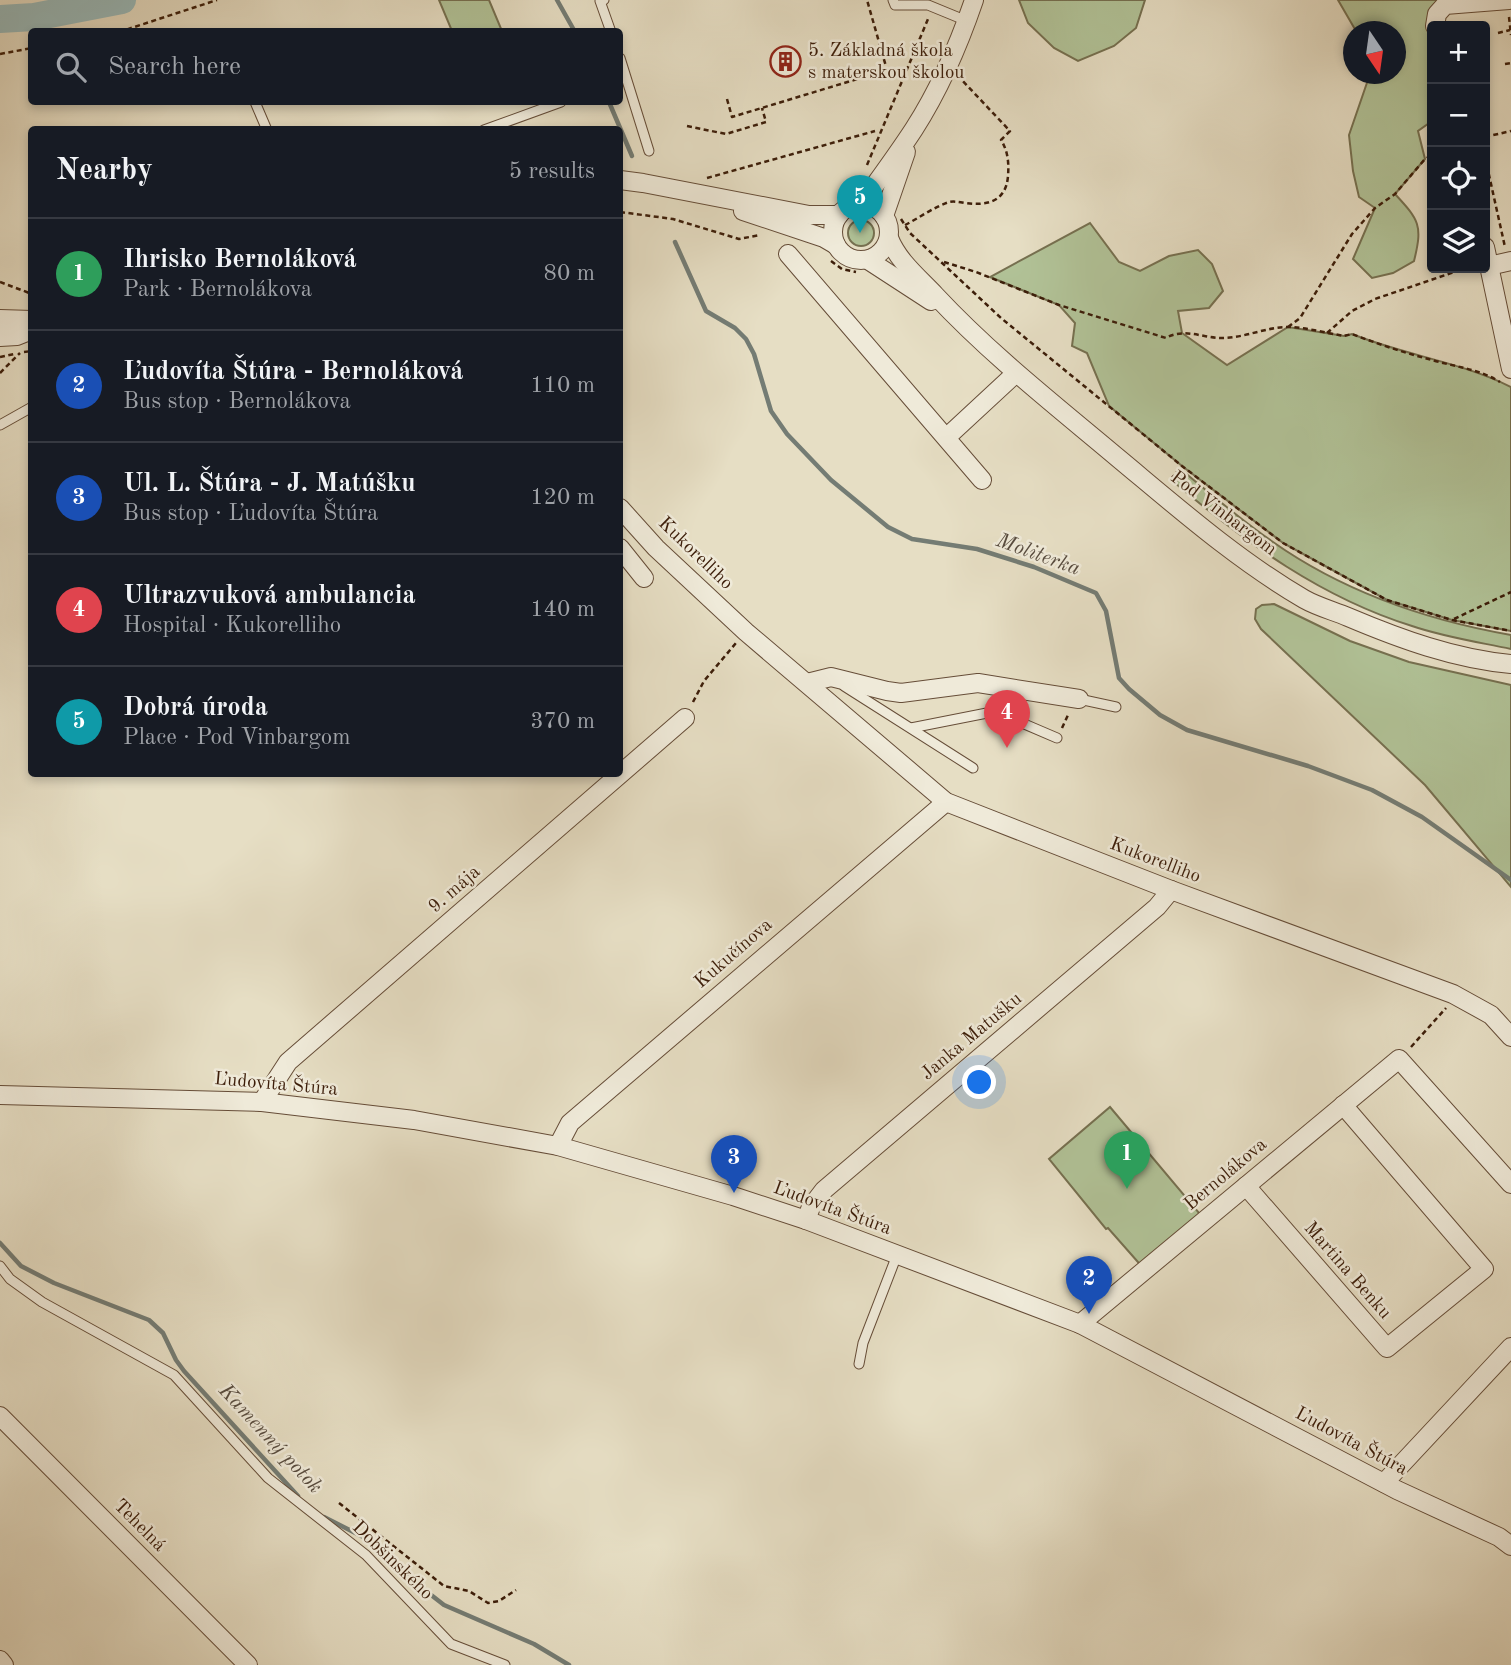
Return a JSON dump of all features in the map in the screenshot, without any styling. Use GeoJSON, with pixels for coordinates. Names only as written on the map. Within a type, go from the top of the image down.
{"type":"FeatureCollection","features":[{"type":"Feature","properties":{"kind":"street"},"geometry":{"type":"LineString","coordinates":[[836,245],[834,225],[839,215],[867,196],[914,129],[933,96],[974,0]]}},
{"type":"Feature","properties":{"kind":"street"},"geometry":{"type":"LineString","coordinates":[[1436,21],[1445,5],[1509,0]]}},
{"type":"Feature","properties":{"kind":"street"},"geometry":{"type":"LineString","coordinates":[[702,185],[783,226],[824,238],[849,258],[868,260],[881,252],[889,238],[891,215],[914,129]]}},
{"type":"Feature","properties":{"kind":"street"},"geometry":{"type":"LineString","coordinates":[[623,180],[702,185],[809,215],[839,215]]}},
{"type":"Feature","properties":{"kind":"street"},"geometry":{"type":"LineString","coordinates":[[858,204],[891,215]]}},
{"type":"Feature","properties":{"kind":"street","name":"Pod Vinbargom"},"geometry":{"type":"LineString","coordinates":[[889,238],[894,252],[955,316],[1016,373],[1245,559],[1306,600],[1407,642],[1493,663],[1511,664]]}},
{"type":"Feature","properties":{"kind":"street"},"geometry":{"type":"LineString","coordinates":[[788,254],[982,480]]}},
{"type":"Feature","properties":{"kind":"street"},"geometry":{"type":"LineString","coordinates":[[1490,266],[1509,257]]}},
{"type":"Feature","properties":{"kind":"street","name":"Pod Vinbargom"},"geometry":{"type":"LineString","coordinates":[[868,260],[955,316]]}},
{"type":"Feature","properties":{"kind":"street"},"geometry":{"type":"LineString","coordinates":[[1490,272],[1507,377]]}},
{"type":"Feature","properties":{"kind":"street"},"geometry":{"type":"LineString","coordinates":[[0,319],[28,320]]}},
{"type":"Feature","properties":{"kind":"street"},"geometry":{"type":"LineString","coordinates":[[0,337],[18,336],[28,332]]}},
{"type":"Feature","properties":{"kind":"street"},"geometry":{"type":"LineString","coordinates":[[947,438],[1016,373]]}},
{"type":"Feature","properties":{"kind":"street","name":"Kukorelliho"},"geometry":{"type":"LineString","coordinates":[[623,511],[656,548],[746,632],[946,802],[1171,890],[1453,995],[1491,1015],[1511,1037]]}},
{"type":"Feature","properties":{"kind":"street"},"geometry":{"type":"LineString","coordinates":[[623,552],[644,578]]}},
{"type":"Feature","properties":{"kind":"street"},"geometry":{"type":"LineString","coordinates":[[807,683],[818,678],[831,677],[894,692],[978,683],[1076,699]]}},
{"type":"Feature","properties":{"kind":"street","name":"9. mája"},"geometry":{"type":"LineString","coordinates":[[623,772],[685,718]]}},
{"type":"Feature","properties":{"kind":"street","name":"9. mája"},"geometry":{"type":"LineString","coordinates":[[262,1102],[288,1062],[617,777]]}},
{"type":"Feature","properties":{"kind":"street","name":"Kukučínova"},"geometry":{"type":"LineString","coordinates":[[558,1146],[570,1123],[946,802]]}},
{"type":"Feature","properties":{"kind":"street","name":"Janka Matušku"},"geometry":{"type":"LineString","coordinates":[[806,1220],[811,1207],[824,1190],[1157,907],[1171,890]]}},
{"type":"Feature","properties":{"kind":"street"},"geometry":{"type":"LineString","coordinates":[[1399,1059],[1511,1184]]}},
{"type":"Feature","properties":{"kind":"street","name":"Bernolákova"},"geometry":{"type":"LineString","coordinates":[[1080,1324],[1399,1059]]}},
{"type":"Feature","properties":{"kind":"street","name":"Ľudovíta Štúra"},"geometry":{"type":"LineString","coordinates":[[0,1095],[262,1102],[414,1120],[558,1146],[806,1220],[1080,1324],[1384,1483],[1499,1537],[1511,1546]]}},
{"type":"Feature","properties":{"kind":"street","name":"Martina Benku"},"geometry":{"type":"LineString","coordinates":[[1246,1186],[1387,1348],[1484,1269],[1343,1105]]}},
{"type":"Feature","properties":{"kind":"street"},"geometry":{"type":"LineString","coordinates":[[1384,1483],[1511,1346]]}},
{"type":"Feature","properties":{"kind":"street","name":"Tehelná"},"geometry":{"type":"LineString","coordinates":[[0,1416],[248,1665]]}},
{"type":"Feature","properties":{"kind":"street"},"geometry":{"type":"LineString","coordinates":[[0,1660],[4,1665]]}},
{"type":"Feature","properties":{"kind":"lane"},"geometry":{"type":"LineString","coordinates":[[604,0],[600,1],[610,28]]}},
{"type":"Feature","properties":{"kind":"lane"},"geometry":{"type":"LineString","coordinates":[[893,0],[895,5],[928,5],[967,21]]}},
{"type":"Feature","properties":{"kind":"lane"},"geometry":{"type":"LineString","coordinates":[[623,68],[649,151]]}},
{"type":"Feature","properties":{"kind":"lane"},"geometry":{"type":"LineString","coordinates":[[256,105],[265,126]]}},
{"type":"Feature","properties":{"kind":"lane"},"geometry":{"type":"LineString","coordinates":[[495,126],[553,105]]}},
{"type":"Feature","properties":{"kind":"lane"},"geometry":{"type":"LineString","coordinates":[[0,425],[28,409]]}},
{"type":"Feature","properties":{"kind":"lane"},"geometry":{"type":"LineString","coordinates":[[831,677],[973,768]]}},
{"type":"Feature","properties":{"kind":"lane"},"geometry":{"type":"LineString","coordinates":[[1076,699],[1116,707]]}},
{"type":"Feature","properties":{"kind":"lane"},"geometry":{"type":"LineString","coordinates":[[911,728],[988,713],[1001,714],[1057,738]]}},
{"type":"Feature","properties":{"kind":"lane"},"geometry":{"type":"LineString","coordinates":[[859,1364],[863,1343],[897,1255]]}},
{"type":"Feature","properties":{"kind":"lane","name":"Dobšinského"},"geometry":{"type":"LineString","coordinates":[[0,1266],[10,1279],[42,1302],[174,1375],[268,1478],[366,1555],[451,1644],[505,1665]]}},
{"type":"Feature","properties":{"kind":"path"},"geometry":{"type":"LineString","coordinates":[[131,28],[217,0]]}},
{"type":"Feature","properties":{"kind":"path"},"geometry":{"type":"LineString","coordinates":[[727,99],[732,117],[887,70],[867,0]]}},
{"type":"Feature","properties":{"kind":"path"},"geometry":{"type":"LineString","coordinates":[[863,175],[932,8]]}},
{"type":"Feature","properties":{"kind":"path"},"geometry":{"type":"LineString","coordinates":[[1498,33],[1510,30]]}},
{"type":"Feature","properties":{"kind":"path"},"geometry":{"type":"LineString","coordinates":[[0,54],[28,49]]}},
{"type":"Feature","properties":{"kind":"path"},"geometry":{"type":"LineString","coordinates":[[1505,64],[1511,63]]}},
{"type":"Feature","properties":{"kind":"path"},"geometry":{"type":"LineString","coordinates":[[905,225],[951,201],[969,204],[992,203],[1000,199],[1006,189],[1009,163],[1007,149],[1001,140],[1010,131],[956,75]]}},
{"type":"Feature","properties":{"kind":"path"},"geometry":{"type":"LineString","coordinates":[[687,126],[726,134],[766,122],[762,108]]}},
{"type":"Feature","properties":{"kind":"path"},"geometry":{"type":"LineString","coordinates":[[702,185],[875,131]]}},
{"type":"Feature","properties":{"kind":"path"},"geometry":{"type":"LineString","coordinates":[[1490,136],[1511,131]]}},
{"type":"Feature","properties":{"kind":"path"},"geometry":{"type":"LineString","coordinates":[[1288,327],[1300,318],[1352,234],[1375,208],[1395,194],[1427,158]]}},
{"type":"Feature","properties":{"kind":"path"},"geometry":{"type":"LineString","coordinates":[[1490,179],[1509,257]]}},
{"type":"Feature","properties":{"kind":"path"},"geometry":{"type":"LineString","coordinates":[[623,212],[673,219],[739,239],[762,235]]}},
{"type":"Feature","properties":{"kind":"path"},"geometry":{"type":"LineString","coordinates":[[891,215],[905,225],[1001,318],[1182,466],[1283,543],[1387,600],[1451,620],[1511,631]]}},
{"type":"Feature","properties":{"kind":"path"},"geometry":{"type":"LineString","coordinates":[[941,261],[983,274],[1059,305],[1166,338],[1182,333],[1220,338],[1247,336],[1288,327],[1345,336],[1352,334],[1423,358],[1507,377]]}},
{"type":"Feature","properties":{"kind":"path"},"geometry":{"type":"LineString","coordinates":[[1327,333],[1352,312],[1375,299],[1451,273]]}},
{"type":"Feature","properties":{"kind":"path"},"geometry":{"type":"LineString","coordinates":[[0,282],[28,292]]}},
{"type":"Feature","properties":{"kind":"path"},"geometry":{"type":"LineString","coordinates":[[0,356],[28,352]]}},
{"type":"Feature","properties":{"kind":"path"},"geometry":{"type":"LineString","coordinates":[[0,373],[20,353]]}},
{"type":"Feature","properties":{"kind":"path"},"geometry":{"type":"LineString","coordinates":[[1171,479],[1182,466]]}},
{"type":"Feature","properties":{"kind":"path"},"geometry":{"type":"LineString","coordinates":[[1451,620],[1511,592]]}},
{"type":"Feature","properties":{"kind":"path"},"geometry":{"type":"LineString","coordinates":[[685,718],[704,681],[740,638]]}},
{"type":"Feature","properties":{"kind":"path"},"geometry":{"type":"LineString","coordinates":[[1057,738],[1076,699]]}},
{"type":"Feature","properties":{"kind":"path"},"geometry":{"type":"LineString","coordinates":[[1399,1059],[1446,1008],[1453,995]]}},
{"type":"Feature","properties":{"kind":"path"},"geometry":{"type":"LineString","coordinates":[[339,1503],[444,1586],[469,1591],[488,1603],[499,1601],[516,1590]]}},
{"type":"Feature","properties":{"kind":"green space"},"geometry":{"type":"Polygon","coordinates":[[[439,0],[489,0],[501,28],[451,28],[439,0]]]}},
{"type":"Feature","properties":{"kind":"green space"},"geometry":{"type":"Polygon","coordinates":[[[1019,0],[1145,0],[1136,28],[1114,46],[1078,61],[1054,48],[1028,23],[1019,0]]]}},
{"type":"Feature","properties":{"kind":"green space"},"geometry":{"type":"Polygon","coordinates":[[[1338,0],[1444,0],[1434,21],[1427,21],[1427,125],[1418,131],[1425,159],[1395,194],[1417,224],[1418,239],[1414,261],[1393,273],[1372,278],[1353,259],[1375,208],[1359,197],[1349,135],[1367,84],[1406,84],[1406,21],[1350,21],[1338,0]]]}},
{"type":"Feature","properties":{"kind":"green space"},"geometry":{"type":"Polygon","coordinates":[[[861,220],[870,224],[874,233],[870,242],[861,246],[852,242],[848,233],[852,224],[861,220]]]}},
{"type":"Feature","properties":{"kind":"green space"},"geometry":{"type":"Polygon","coordinates":[[[1090,223],[1119,262],[1140,271],[1169,256],[1198,250],[1212,264],[1223,291],[1209,308],[1178,311],[1182,333],[1227,365],[1288,327],[1344,336],[1352,334],[1472,371],[1511,387],[1511,631],[1452,620],[1387,600],[1283,543],[1109,406],[1087,353],[1072,346],[1075,323],[1059,305],[990,277],[1090,223]]]}},
{"type":"Feature","properties":{"kind":"green space"},"geometry":{"type":"Polygon","coordinates":[[[1184,472],[1261,534],[1328,576],[1417,612],[1511,635],[1511,649],[1412,626],[1347,600],[1316,584],[1229,527],[1175,483],[1184,472]]]}},
{"type":"Feature","properties":{"kind":"green space"},"geometry":{"type":"Polygon","coordinates":[[[1274,604],[1350,641],[1409,662],[1511,685],[1511,887],[1425,785],[1261,629],[1255,619],[1256,609],[1262,605],[1274,604]]]}},
{"type":"Feature","properties":{"kind":"green space"},"geometry":{"type":"Polygon","coordinates":[[[1110,1107],[1205,1220],[1145,1270],[1108,1228],[1106,1229],[1049,1159],[1110,1107]]]}},
{"type":"Feature","properties":{"kind":"waterway"},"geometry":{"type":"LineString","coordinates":[[0,19],[34,17],[122,0]]}},
{"type":"Feature","properties":{"kind":"waterway","name":"Moliterka"},"geometry":{"type":"LineString","coordinates":[[557,0],[573,28]]}},
{"type":"Feature","properties":{"kind":"waterway","name":"Moliterka"},"geometry":{"type":"LineString","coordinates":[[610,105],[619,126]]}},
{"type":"Feature","properties":{"kind":"waterway","name":"Moliterka"},"geometry":{"type":"LineString","coordinates":[[623,135],[632,156]]}},
{"type":"Feature","properties":{"kind":"waterway","name":"Moliterka"},"geometry":{"type":"LineString","coordinates":[[675,242],[706,311],[735,328],[746,339],[754,354],[771,411],[787,434],[831,480],[888,527],[912,539],[977,549],[1034,567],[1096,593],[1106,611],[1119,678],[1160,715],[1187,730],[1308,766],[1372,790],[1422,817],[1511,880]]}},
{"type":"Feature","properties":{"kind":"waterway","name":"Kamenný potok"},"geometry":{"type":"LineString","coordinates":[[0,1243],[21,1266],[54,1283],[149,1320],[163,1333],[184,1371],[298,1496]]}},
{"type":"Feature","properties":{"kind":"waterway","name":"Kamenný potok"},"geometry":{"type":"LineString","coordinates":[[324,1517],[375,1543],[394,1566],[444,1605],[534,1644],[569,1665]]}},
{"type":"Feature","properties":{"kind":"place","name":"5. Základná škola s materskou školou"},"geometry":{"type":"Point","coordinates":[785,62]}},
{"type":"Feature","properties":{"kind":"place","name":"Dobrá úroda"},"geometry":{"type":"Point","coordinates":[860,233]}},
{"type":"Feature","properties":{"kind":"place","name":"Ultrazvuková ambulancia"},"geometry":{"type":"Point","coordinates":[1007,748]}},
{"type":"Feature","properties":{"kind":"place","name":"Ihrisko Bernoláková"},"geometry":{"type":"Point","coordinates":[1127,1189]}},
{"type":"Feature","properties":{"kind":"place","name":"Ul. L. Štúra - J. Matúšku"},"geometry":{"type":"Point","coordinates":[734,1193]}},
{"type":"Feature","properties":{"kind":"place","name":"Ľudovíta Štúra - Bernoláková"},"geometry":{"type":"Point","coordinates":[1089,1314]}}]}
